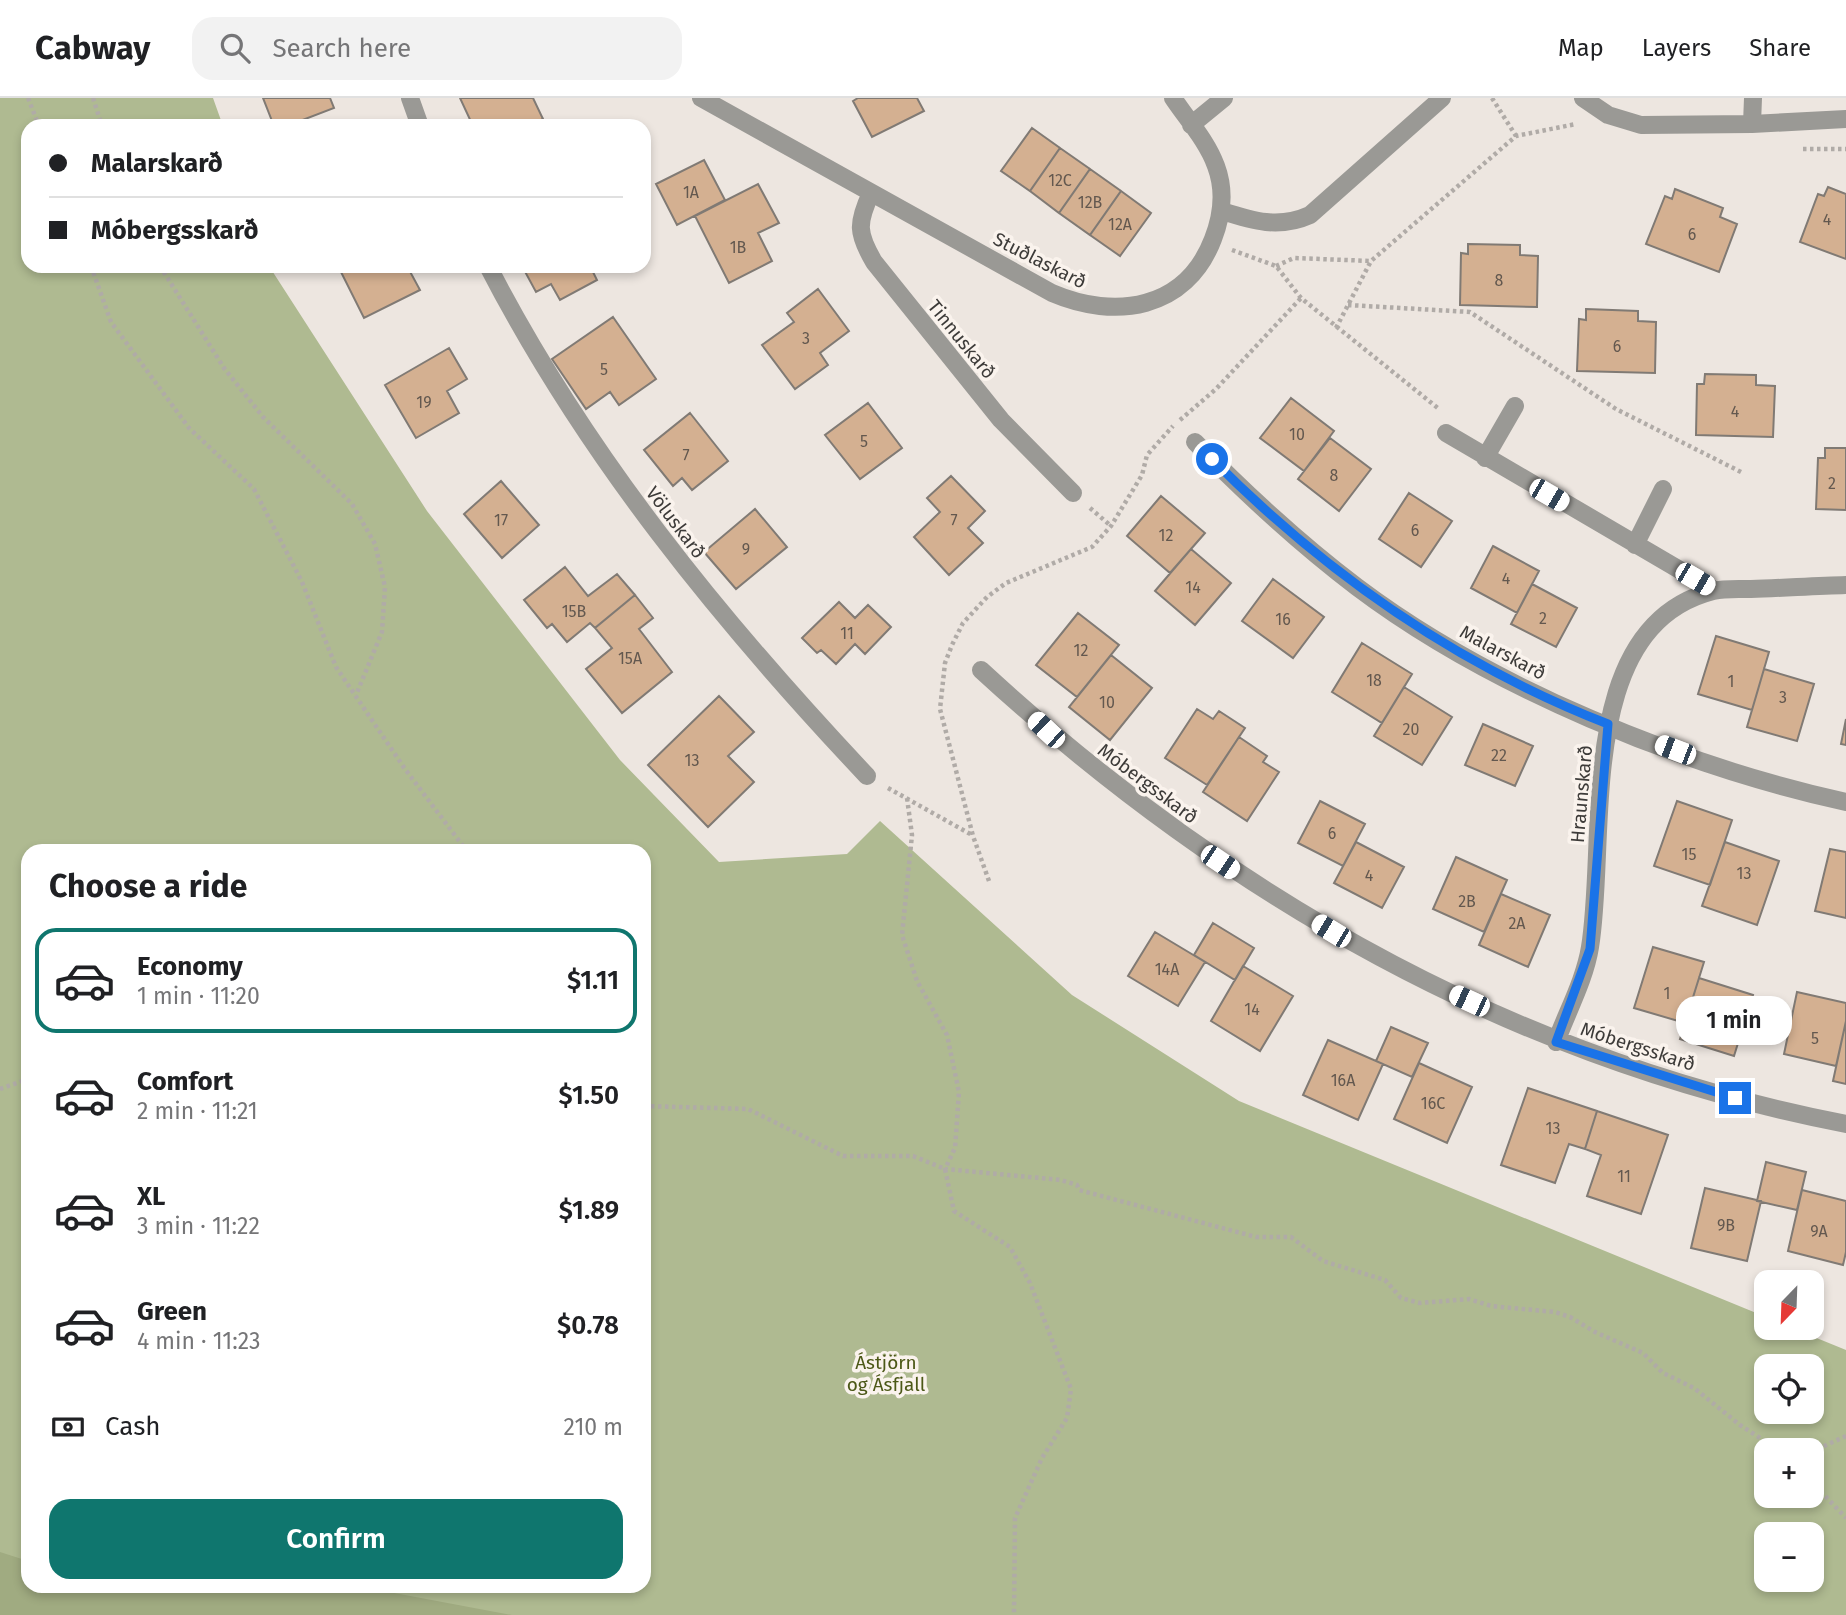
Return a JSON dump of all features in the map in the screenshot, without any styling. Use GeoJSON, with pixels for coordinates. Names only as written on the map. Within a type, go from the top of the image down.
{"type":"FeatureCollection","features":[{"type":"Feature","properties":{"kind":"street"},"geometry":{"type":"LineString","coordinates":[[410,98],[418,119]]}},
{"type":"Feature","properties":{"kind":"street","name":"Stuðlaskarð"},"geometry":{"type":"LineString","coordinates":[[701,98],[1052,293],[1092,308],[1135,307],[1154,301],[1190,278],[1200,267],[1212,243],[1222,211],[1216,166],[1173,98]]}},
{"type":"Feature","properties":{"kind":"street"},"geometry":{"type":"LineString","coordinates":[[1191,125],[1224,98]]}},
{"type":"Feature","properties":{"kind":"street"},"geometry":{"type":"LineString","coordinates":[[1222,211],[1271,224],[1298,221],[1310,215],[1442,98]]}},
{"type":"Feature","properties":{"kind":"street"},"geometry":{"type":"LineString","coordinates":[[1583,98],[1601,111],[1640,125],[1752,124],[1846,119]]}},
{"type":"Feature","properties":{"kind":"street"},"geometry":{"type":"LineString","coordinates":[[1752,124],[1753,98]]}},
{"type":"Feature","properties":{"kind":"street","name":"Tinnuskarð"},"geometry":{"type":"LineString","coordinates":[[871,193],[860,217],[860,233],[874,262],[1001,419],[1073,493]]}},
{"type":"Feature","properties":{"kind":"street","name":"Völuskarð"},"geometry":{"type":"LineString","coordinates":[[492,273],[548,376],[648,520],[753,653],[867,776]]}},
{"type":"Feature","properties":{"kind":"street"},"geometry":{"type":"LineString","coordinates":[[1485,458],[1515,406]]}},
{"type":"Feature","properties":{"kind":"street"},"geometry":{"type":"LineString","coordinates":[[1446,433],[1714,590]]}},
{"type":"Feature","properties":{"kind":"street","name":"Malarskarð"},"geometry":{"type":"LineString","coordinates":[[1195,442],[1290,533],[1359,589],[1422,631],[1489,670],[1557,704],[1742,774],[1846,802]]}},
{"type":"Feature","properties":{"kind":"street"},"geometry":{"type":"LineString","coordinates":[[1635,545],[1663,489]]}},
{"type":"Feature","properties":{"kind":"street","name":"Hraunskarð"},"geometry":{"type":"LineString","coordinates":[[1556,1042],[1590,949],[1608,724],[1619,680],[1640,643],[1673,611],[1714,590],[1846,585]]}},
{"type":"Feature","properties":{"kind":"street","name":"Móbergsskarð"},"geometry":{"type":"LineString","coordinates":[[981,670],[1113,785],[1256,886],[1408,973],[1556,1042],[1735,1098],[1846,1124]]}},
{"type":"Feature","properties":{"kind":"path"},"geometry":{"type":"LineString","coordinates":[[28,98],[36,119]]}},
{"type":"Feature","properties":{"kind":"path"},"geometry":{"type":"LineString","coordinates":[[93,98],[100,119]]}},
{"type":"Feature","properties":{"kind":"path"},"geometry":{"type":"LineString","coordinates":[[1492,98],[1516,136]]}},
{"type":"Feature","properties":{"kind":"path"},"geometry":{"type":"LineString","coordinates":[[1336,328],[1371,261],[1516,136],[1581,123],[1601,111]]}},
{"type":"Feature","properties":{"kind":"path"},"geometry":{"type":"LineString","coordinates":[[1212,243],[1276,266],[1301,298],[1450,418],[1446,433]]}},
{"type":"Feature","properties":{"kind":"path"},"geometry":{"type":"LineString","coordinates":[[1276,266],[1294,258],[1371,261]]}},
{"type":"Feature","properties":{"kind":"path"},"geometry":{"type":"LineString","coordinates":[[94,273],[111,322],[188,428],[254,489],[302,582],[335,667],[405,769],[461,844]]}},
{"type":"Feature","properties":{"kind":"path"},"geometry":{"type":"LineString","coordinates":[[164,273],[224,368],[263,416],[352,504],[375,544],[385,587],[382,632],[355,696]]}},
{"type":"Feature","properties":{"kind":"path"},"geometry":{"type":"LineString","coordinates":[[989,881],[973,836],[940,709],[945,663],[963,623],[987,597],[1006,583],[1092,547],[1111,526],[1142,475],[1147,455],[1173,426],[1216,389],[1301,298]]}},
{"type":"Feature","properties":{"kind":"path"},"geometry":{"type":"LineString","coordinates":[[1348,305],[1470,312],[1616,410],[1741,472]]}},
{"type":"Feature","properties":{"kind":"path"},"geometry":{"type":"LineString","coordinates":[[1173,426],[1195,442]]}},
{"type":"Feature","properties":{"kind":"path"},"geometry":{"type":"LineString","coordinates":[[867,776],[973,836]]}},
{"type":"Feature","properties":{"kind":"path"},"geometry":{"type":"LineString","coordinates":[[907,798],[912,835],[902,935],[917,981],[947,1035],[958,1092],[955,1147],[945,1169],[954,1210],[1010,1247],[1030,1283],[1071,1389],[1067,1418],[1042,1458],[1015,1518],[1014,1615]]}},
{"type":"Feature","properties":{"kind":"path"},"geometry":{"type":"LineString","coordinates":[[0,1089],[21,1082]]}},
{"type":"Feature","properties":{"kind":"path"},"geometry":{"type":"LineString","coordinates":[[651,1106],[748,1109],[843,1156],[913,1156],[945,1169],[1061,1180],[1077,1185],[1079,1190],[1142,1208],[1180,1214],[1256,1237],[1291,1237],[1323,1261],[1385,1280],[1401,1298],[1420,1303],[1469,1299],[1491,1306],[1555,1312],[1643,1353],[1663,1373],[1694,1388],[1760,1438]]}},
{"type":"Feature","properties":{"kind":"path"},"geometry":{"type":"LineString","coordinates":[[1824,1446],[1846,1436]]}},
{"type":"Feature","properties":{"kind":"path"},"geometry":{"type":"LineString","coordinates":[[1824,1495],[1846,1518]]}},
{"type":"Feature","properties":{"kind":"green space","name":"Ástjörn og Ásfjall"},"geometry":{"type":"Polygon","coordinates":[[[0,98],[213,98],[220,119],[21,119],[21,273],[274,273],[427,511],[620,760],[719,862],[847,854],[880,821],[1072,995],[1239,1101],[1754,1312],[1754,1340],[1821,1340],[1846,1350],[1846,1615],[0,1615],[0,98]]]}},
{"type":"Feature","properties":{"kind":"green space"},"geometry":{"type":"Polygon","coordinates":[[[0,1552],[21,1559],[21,1593],[394,1593],[512,1615],[0,1615],[0,1552]]]}},
{"type":"Feature","properties":{"kind":"building"},"geometry":{"type":"Polygon","coordinates":[[[263,98],[330,98],[334,108],[305,119],[271,119],[263,98]]]}},
{"type":"Feature","properties":{"kind":"building"},"geometry":{"type":"Polygon","coordinates":[[[460,98],[533,98],[543,119],[470,119],[460,98]]]}},
{"type":"Feature","properties":{"kind":"building"},"geometry":{"type":"Polygon","coordinates":[[[858,98],[917,98],[924,111],[872,137],[853,101],[858,98]]]}},
{"type":"Feature","properties":{"kind":"building"},"geometry":{"type":"Polygon","coordinates":[[[1032,128],[1060,148],[1030,191],[1001,171],[1032,128]]]}},
{"type":"Feature","properties":{"kind":"building"},"geometry":{"type":"Polygon","coordinates":[[[1060,148],[1090,169],[1059,213],[1030,191],[1060,148]]]}},
{"type":"Feature","properties":{"kind":"building"},"geometry":{"type":"Polygon","coordinates":[[[704,160],[725,200],[677,225],[656,184],[704,160]]]}},
{"type":"Feature","properties":{"kind":"building"},"geometry":{"type":"Polygon","coordinates":[[[1090,169],[1121,191],[1090,235],[1059,213],[1090,169]]]}},
{"type":"Feature","properties":{"kind":"building"},"geometry":{"type":"Polygon","coordinates":[[[758,184],[779,223],[758,233],[772,261],[729,283],[695,216],[758,184]]]}},
{"type":"Feature","properties":{"kind":"building"},"geometry":{"type":"Polygon","coordinates":[[[1828,187],[1846,194],[1846,259],[1800,242],[1818,194],[1824,196],[1828,187]]]}},
{"type":"Feature","properties":{"kind":"building"},"geometry":{"type":"Polygon","coordinates":[[[1675,189],[1723,208],[1720,217],[1737,224],[1719,272],[1646,244],[1665,196],[1672,199],[1675,189]]]}},
{"type":"Feature","properties":{"kind":"building"},"geometry":{"type":"Polygon","coordinates":[[[1121,191],[1151,213],[1120,256],[1090,235],[1121,191]]]}},
{"type":"Feature","properties":{"kind":"building"},"geometry":{"type":"Polygon","coordinates":[[[1468,244],[1520,245],[1520,255],[1538,256],[1537,307],[1460,305],[1461,253],[1468,254],[1468,244]]]}},
{"type":"Feature","properties":{"kind":"building"},"geometry":{"type":"Polygon","coordinates":[[[342,273],[411,273],[420,290],[364,318],[342,273]]]}},
{"type":"Feature","properties":{"kind":"building"},"geometry":{"type":"Polygon","coordinates":[[[526,273],[594,273],[597,280],[560,300],[551,284],[536,292],[526,273]]]}},
{"type":"Feature","properties":{"kind":"building"},"geometry":{"type":"Polygon","coordinates":[[[818,289],[849,331],[820,353],[828,365],[795,389],[762,345],[794,322],[787,313],[818,289]]]}},
{"type":"Feature","properties":{"kind":"building"},"geometry":{"type":"Polygon","coordinates":[[[1586,309],[1638,311],[1638,321],[1656,322],[1655,373],[1577,371],[1579,319],[1586,320],[1586,309]]]}},
{"type":"Feature","properties":{"kind":"building"},"geometry":{"type":"Polygon","coordinates":[[[613,317],[656,379],[619,405],[610,392],[586,409],[552,359],[613,317]]]}},
{"type":"Feature","properties":{"kind":"building"},"geometry":{"type":"Polygon","coordinates":[[[449,348],[467,379],[447,391],[459,413],[416,438],[385,385],[449,348]]]}},
{"type":"Feature","properties":{"kind":"building"},"geometry":{"type":"Polygon","coordinates":[[[1705,374],[1756,375],[1756,385],[1775,386],[1773,437],[1696,435],[1697,384],[1704,384],[1705,374]]]}},
{"type":"Feature","properties":{"kind":"building"},"geometry":{"type":"Polygon","coordinates":[[[1291,398],[1334,431],[1304,471],[1260,438],[1291,398]]]}},
{"type":"Feature","properties":{"kind":"building"},"geometry":{"type":"Polygon","coordinates":[[[868,403],[902,448],[860,479],[825,435],[868,403]]]}},
{"type":"Feature","properties":{"kind":"building"},"geometry":{"type":"Polygon","coordinates":[[[690,413],[728,461],[692,490],[682,478],[673,486],[644,450],[690,413]]]}},
{"type":"Feature","properties":{"kind":"building"},"geometry":{"type":"Polygon","coordinates":[[[1330,438],[1371,469],[1339,511],[1298,479],[1330,438]]]}},
{"type":"Feature","properties":{"kind":"building"},"geometry":{"type":"Polygon","coordinates":[[[1825,448],[1846,448],[1846,510],[1816,509],[1818,458],[1825,458],[1825,448]]]}},
{"type":"Feature","properties":{"kind":"building"},"geometry":{"type":"Polygon","coordinates":[[[951,476],[985,511],[968,528],[983,543],[949,575],[914,537],[940,512],[927,498],[951,476]]]}},
{"type":"Feature","properties":{"kind":"building"},"geometry":{"type":"Polygon","coordinates":[[[501,481],[539,525],[502,558],[464,514],[501,481]]]}},
{"type":"Feature","properties":{"kind":"building"},"geometry":{"type":"Polygon","coordinates":[[[1409,493],[1452,521],[1421,567],[1379,539],[1409,493]]]}},
{"type":"Feature","properties":{"kind":"building"},"geometry":{"type":"Polygon","coordinates":[[[1161,496],[1205,533],[1170,573],[1127,536],[1161,496]]]}},
{"type":"Feature","properties":{"kind":"building"},"geometry":{"type":"Polygon","coordinates":[[[755,509],[787,547],[736,589],[704,552],[755,509]]]}},
{"type":"Feature","properties":{"kind":"building"},"geometry":{"type":"Polygon","coordinates":[[[1493,546],[1539,571],[1517,613],[1471,588],[1493,546]]]}},
{"type":"Feature","properties":{"kind":"building"},"geometry":{"type":"Polygon","coordinates":[[[1191,549],[1231,583],[1195,625],[1155,591],[1191,549]]]}},
{"type":"Feature","properties":{"kind":"building"},"geometry":{"type":"Polygon","coordinates":[[[565,567],[588,596],[617,574],[635,595],[595,628],[590,623],[567,642],[552,624],[547,628],[524,600],[565,567]]]}},
{"type":"Feature","properties":{"kind":"building"},"geometry":{"type":"Polygon","coordinates":[[[1273,579],[1324,617],[1293,658],[1242,621],[1273,579]]]}},
{"type":"Feature","properties":{"kind":"building"},"geometry":{"type":"Polygon","coordinates":[[[1532,584],[1577,608],[1556,647],[1511,624],[1532,584]]]}},
{"type":"Feature","properties":{"kind":"building"},"geometry":{"type":"Polygon","coordinates":[[[635,595],[653,618],[639,629],[672,672],[622,713],[586,669],[612,648],[595,628],[635,595]]]}},
{"type":"Feature","properties":{"kind":"building"},"geometry":{"type":"Polygon","coordinates":[[[839,602],[855,618],[868,605],[891,627],[865,654],[855,644],[836,664],[821,650],[817,653],[802,638],[839,602]]]}},
{"type":"Feature","properties":{"kind":"building"},"geometry":{"type":"Polygon","coordinates":[[[1078,613],[1119,645],[1077,697],[1036,665],[1078,613]]]}},
{"type":"Feature","properties":{"kind":"building"},"geometry":{"type":"Polygon","coordinates":[[[1716,636],[1769,652],[1752,710],[1698,694],[1716,636]]]}},
{"type":"Feature","properties":{"kind":"building"},"geometry":{"type":"Polygon","coordinates":[[[1362,643],[1412,674],[1382,723],[1332,692],[1362,643]]]}},
{"type":"Feature","properties":{"kind":"building"},"geometry":{"type":"Polygon","coordinates":[[[1111,655],[1152,688],[1110,740],[1069,707],[1111,655]]]}},
{"type":"Feature","properties":{"kind":"building"},"geometry":{"type":"Polygon","coordinates":[[[1764,669],[1814,684],[1797,741],[1747,727],[1764,669]]]}},
{"type":"Feature","properties":{"kind":"building"},"geometry":{"type":"Polygon","coordinates":[[[1404,687],[1452,717],[1422,765],[1374,736],[1404,687]]]}},
{"type":"Feature","properties":{"kind":"building"},"geometry":{"type":"Polygon","coordinates":[[[719,696],[754,732],[728,756],[754,782],[708,827],[648,765],[719,696]]]}},
{"type":"Feature","properties":{"kind":"building"},"geometry":{"type":"Polygon","coordinates":[[[1197,709],[1213,719],[1219,711],[1245,728],[1207,785],[1165,758],[1197,709]]]}},
{"type":"Feature","properties":{"kind":"building"},"geometry":{"type":"Polygon","coordinates":[[[1846,719],[1846,745],[1841,744],[1846,719]]]}},
{"type":"Feature","properties":{"kind":"building"},"geometry":{"type":"Polygon","coordinates":[[[1483,724],[1533,746],[1515,786],[1465,765],[1483,724]]]}},
{"type":"Feature","properties":{"kind":"building"},"geometry":{"type":"Polygon","coordinates":[[[1239,737],[1267,756],[1263,762],[1279,772],[1247,821],[1203,792],[1239,737]]]}},
{"type":"Feature","properties":{"kind":"building"},"geometry":{"type":"Polygon","coordinates":[[[1320,801],[1365,824],[1343,866],[1298,843],[1320,801]]]}},
{"type":"Feature","properties":{"kind":"building"},"geometry":{"type":"Polygon","coordinates":[[[1677,801],[1732,820],[1710,885],[1654,866],[1677,801]]]}},
{"type":"Feature","properties":{"kind":"building"},"geometry":{"type":"Polygon","coordinates":[[[1356,842],[1404,867],[1382,908],[1334,883],[1356,842]]]}},
{"type":"Feature","properties":{"kind":"building"},"geometry":{"type":"Polygon","coordinates":[[[1725,842],[1779,861],[1757,925],[1702,906],[1725,842]]]}},
{"type":"Feature","properties":{"kind":"building"},"geometry":{"type":"Polygon","coordinates":[[[1830,849],[1846,852],[1846,918],[1815,911],[1830,849]]]}},
{"type":"Feature","properties":{"kind":"building"},"geometry":{"type":"Polygon","coordinates":[[[1456,857],[1507,880],[1484,932],[1433,909],[1456,857]]]}},
{"type":"Feature","properties":{"kind":"building"},"geometry":{"type":"Polygon","coordinates":[[[1501,894],[1550,915],[1528,967],[1479,945],[1501,894]]]}},
{"type":"Feature","properties":{"kind":"building"},"geometry":{"type":"Polygon","coordinates":[[[1213,923],[1254,948],[1235,980],[1194,955],[1213,923]]]}},
{"type":"Feature","properties":{"kind":"building"},"geometry":{"type":"Polygon","coordinates":[[[1155,932],[1205,962],[1178,1006],[1128,976],[1155,932]]]}},
{"type":"Feature","properties":{"kind":"building"},"geometry":{"type":"Polygon","coordinates":[[[1653,947],[1704,962],[1685,1023],[1634,1008],[1653,947]]]}},
{"type":"Feature","properties":{"kind":"building"},"geometry":{"type":"Polygon","coordinates":[[[1243,966],[1293,996],[1260,1051],[1211,1021],[1243,966]]]}},
{"type":"Feature","properties":{"kind":"building"},"geometry":{"type":"Polygon","coordinates":[[[1699,978],[1753,995],[1734,1056],[1680,1039],[1699,978]]]}},
{"type":"Feature","properties":{"kind":"building"},"geometry":{"type":"Polygon","coordinates":[[[1797,992],[1846,1003],[1846,1021],[1836,1066],[1784,1054],[1797,992]]]}},
{"type":"Feature","properties":{"kind":"building"},"geometry":{"type":"Polygon","coordinates":[[[1846,1021],[1846,1084],[1833,1081],[1846,1021]]]}},
{"type":"Feature","properties":{"kind":"building"},"geometry":{"type":"Polygon","coordinates":[[[1391,1027],[1428,1043],[1412,1077],[1376,1061],[1391,1027]]]}},
{"type":"Feature","properties":{"kind":"building"},"geometry":{"type":"Polygon","coordinates":[[[1328,1040],[1383,1064],[1358,1120],[1303,1095],[1328,1040]]]}},
{"type":"Feature","properties":{"kind":"building"},"geometry":{"type":"Polygon","coordinates":[[[1419,1063],[1472,1087],[1447,1143],[1394,1119],[1419,1063]]]}},
{"type":"Feature","properties":{"kind":"building"},"geometry":{"type":"Polygon","coordinates":[[[1528,1088],[1597,1111],[1585,1149],[1569,1144],[1555,1183],[1501,1165],[1528,1088]]]}},
{"type":"Feature","properties":{"kind":"building"},"geometry":{"type":"Polygon","coordinates":[[[1597,1111],[1668,1135],[1641,1214],[1587,1196],[1601,1155],[1585,1149],[1597,1111]]]}},
{"type":"Feature","properties":{"kind":"building"},"geometry":{"type":"Polygon","coordinates":[[[1766,1162],[1806,1172],[1797,1210],[1757,1201],[1766,1162]]]}},
{"type":"Feature","properties":{"kind":"building"},"geometry":{"type":"Polygon","coordinates":[[[1705,1188],[1761,1201],[1747,1261],[1691,1248],[1705,1188]]]}},
{"type":"Feature","properties":{"kind":"building"},"geometry":{"type":"Polygon","coordinates":[[[1802,1190],[1846,1201],[1846,1252],[1843,1265],[1788,1251],[1802,1190]]]}},
{"type":"Feature","properties":{"kind":"route"},"geometry":{"type":"LineString","coordinates":[[1212,459],[1245,493],[1299,541],[1359,589],[1422,631],[1489,670],[1557,704],[1608,724],[1590,949],[1556,1042],[1735,1098]]}}]}
